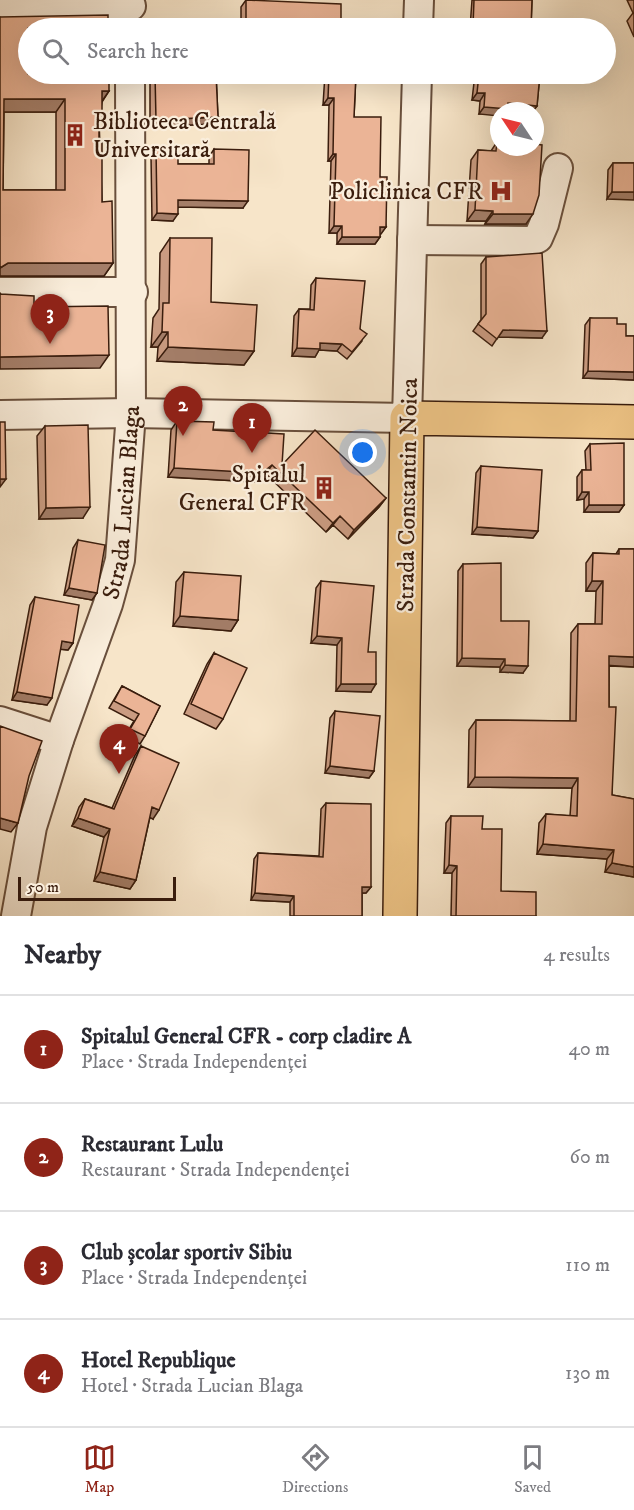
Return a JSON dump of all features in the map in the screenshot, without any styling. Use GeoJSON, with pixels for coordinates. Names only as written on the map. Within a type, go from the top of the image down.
{"type":"FeatureCollection","features":[{"type":"Feature","properties":{"kind":"main road"},"geometry":{"type":"LineString","coordinates":[[407,418],[634,422]]}},
{"type":"Feature","properties":{"kind":"main road","name":"Strada Constantin Noica"},"geometry":{"type":"LineString","coordinates":[[400,916],[407,418]]}},
{"type":"Feature","properties":{"kind":"street"},"geometry":{"type":"LineString","coordinates":[[418,18],[419,0]]}},
{"type":"Feature","properties":{"kind":"street"},"geometry":{"type":"LineString","coordinates":[[0,3],[132,12]]}},
{"type":"Feature","properties":{"kind":"street","name":"Strada Lucian Blaga"},"geometry":{"type":"LineString","coordinates":[[16,916],[32,827],[59,740],[108,604],[120,560],[131,413],[133,292],[130,84]]}},
{"type":"Feature","properties":{"kind":"street","name":"Strada Constantin Noica"},"geometry":{"type":"LineString","coordinates":[[407,418],[417,84]]}},
{"type":"Feature","properties":{"kind":"street"},"geometry":{"type":"LineString","coordinates":[[412,240],[532,241],[538,238],[544,224],[558,168]]}},
{"type":"Feature","properties":{"kind":"street"},"geometry":{"type":"LineString","coordinates":[[0,292],[133,292]]}},
{"type":"Feature","properties":{"kind":"street"},"geometry":{"type":"LineString","coordinates":[[0,416],[131,413],[407,418]]}},
{"type":"Feature","properties":{"kind":"street"},"geometry":{"type":"LineString","coordinates":[[0,721],[59,740]]}},
{"type":"Feature","properties":{"kind":"building"},"geometry":{"type":"Polygon","coordinates":[[[246,0],[341,4],[341,18],[246,18],[246,0]]]}},
{"type":"Feature","properties":{"kind":"building"},"geometry":{"type":"Polygon","coordinates":[[[474,0],[532,0],[531,18],[473,18],[474,0]]]}},
{"type":"Feature","properties":{"kind":"building","name":"Biblioteca Centrală Universitară"},"geometry":{"type":"Polygon","coordinates":[[[108,15],[108,18],[18,18],[18,84],[109,84],[109,91],[102,91],[99,142],[102,142],[102,202],[112,201],[113,263],[8,263],[0,268],[0,17],[108,15]],[[4,99],[3,190],[65,190],[65,99],[4,99]]]}},
{"type":"Feature","properties":{"kind":"building"},"geometry":{"type":"Polygon","coordinates":[[[155,84],[216,84],[218,117],[156,120],[155,84]]]}},
{"type":"Feature","properties":{"kind":"building"},"geometry":{"type":"Polygon","coordinates":[[[329,84],[356,84],[354,117],[381,117],[380,177],[387,177],[386,227],[380,227],[380,237],[342,237],[342,226],[334,226],[336,154],[333,154],[334,98],[328,98],[329,84]]]}},
{"type":"Feature","properties":{"kind":"building"},"geometry":{"type":"Polygon","coordinates":[[[478,84],[539,84],[537,102],[490,102],[490,108],[484,107],[485,93],[477,93],[478,84]]]}},
{"type":"Feature","properties":{"kind":"building"},"geometry":{"type":"Polygon","coordinates":[[[156,148],[178,149],[178,164],[214,164],[214,149],[249,150],[248,201],[178,200],[178,214],[157,213],[156,148]]]}},
{"type":"Feature","properties":{"kind":"building","name":"Policlinica CFR"},"geometry":{"type":"Polygon","coordinates":[[[478,150],[490,151],[490,156],[541,156],[539,195],[533,214],[493,214],[493,211],[475,210],[478,150]]]}},
{"type":"Feature","properties":{"kind":"building"},"geometry":{"type":"Polygon","coordinates":[[[613,163],[634,163],[634,192],[612,192],[613,163]]]}},
{"type":"Feature","properties":{"kind":"building"},"geometry":{"type":"Polygon","coordinates":[[[170,238],[212,238],[211,302],[257,305],[254,351],[168,347],[168,332],[162,332],[163,303],[169,303],[170,238]]]}},
{"type":"Feature","properties":{"kind":"building"},"geometry":{"type":"Polygon","coordinates":[[[542,253],[547,331],[503,330],[497,339],[478,324],[486,314],[486,257],[542,253]]]}},
{"type":"Feature","properties":{"kind":"building"},"geometry":{"type":"Polygon","coordinates":[[[316,278],[365,281],[360,329],[367,334],[352,352],[342,344],[320,343],[320,349],[297,348],[299,309],[314,310],[316,278]]]}},
{"type":"Feature","properties":{"kind":"building"},"geometry":{"type":"Polygon","coordinates":[[[0,293],[34,296],[34,307],[108,306],[109,355],[0,357],[0,293]]]}},
{"type":"Feature","properties":{"kind":"building"},"geometry":{"type":"Polygon","coordinates":[[[590,318],[617,318],[617,324],[626,324],[626,336],[634,336],[634,372],[588,371],[590,318]]]}},
{"type":"Feature","properties":{"kind":"building"},"geometry":{"type":"Polygon","coordinates":[[[177,421],[214,422],[213,430],[284,434],[282,465],[315,430],[386,498],[354,530],[340,516],[333,523],[272,465],[262,473],[174,468],[177,421]]]}},
{"type":"Feature","properties":{"kind":"building"},"geometry":{"type":"Polygon","coordinates":[[[0,422],[5,422],[6,479],[0,479],[0,422]]]}},
{"type":"Feature","properties":{"kind":"building"},"geometry":{"type":"Polygon","coordinates":[[[88,425],[90,507],[46,508],[45,426],[88,425]]]}},
{"type":"Feature","properties":{"kind":"building"},"geometry":{"type":"Polygon","coordinates":[[[624,443],[624,505],[589,505],[589,492],[582,492],[582,470],[591,470],[590,444],[624,443]]]}},
{"type":"Feature","properties":{"kind":"building"},"geometry":{"type":"Polygon","coordinates":[[[481,466],[542,470],[538,531],[477,527],[481,466]]]}},
{"type":"Feature","properties":{"kind":"building"},"geometry":{"type":"Polygon","coordinates":[[[78,540],[105,545],[97,593],[69,588],[78,540]]]}},
{"type":"Feature","properties":{"kind":"building"},"geometry":{"type":"Polygon","coordinates":[[[619,549],[634,549],[634,657],[609,656],[609,707],[616,707],[612,795],[634,799],[634,867],[612,863],[614,850],[543,844],[546,814],[577,816],[578,778],[475,777],[476,720],[576,721],[578,624],[602,624],[603,581],[592,581],[593,553],[619,554],[619,549]]]}},
{"type":"Feature","properties":{"kind":"building"},"geometry":{"type":"Polygon","coordinates":[[[501,563],[501,621],[529,621],[528,666],[505,665],[505,659],[462,658],[463,564],[501,563]]]}},
{"type":"Feature","properties":{"kind":"building"},"geometry":{"type":"Polygon","coordinates":[[[184,572],[241,576],[238,620],[180,616],[184,572]]]}},
{"type":"Feature","properties":{"kind":"building"},"geometry":{"type":"Polygon","coordinates":[[[321,581],[374,586],[368,652],[376,652],[376,684],[341,684],[342,638],[317,636],[321,581]]]}},
{"type":"Feature","properties":{"kind":"building"},"geometry":{"type":"Polygon","coordinates":[[[35,597],[79,605],[73,643],[62,641],[52,698],[17,692],[35,597]]]}},
{"type":"Feature","properties":{"kind":"building"},"geometry":{"type":"Polygon","coordinates":[[[214,653],[247,668],[223,719],[191,704],[214,653]]]}},
{"type":"Feature","properties":{"kind":"building"},"geometry":{"type":"Polygon","coordinates":[[[122,686],[160,706],[145,736],[130,729],[139,714],[114,701],[122,686]]]}},
{"type":"Feature","properties":{"kind":"building"},"geometry":{"type":"Polygon","coordinates":[[[335,711],[380,716],[374,771],[330,766],[335,711]]]}},
{"type":"Feature","properties":{"kind":"building"},"geometry":{"type":"Polygon","coordinates":[[[0,726],[42,741],[29,776],[18,823],[0,818],[0,726]]]}},
{"type":"Feature","properties":{"kind":"building"},"geometry":{"type":"Polygon","coordinates":[[[141,746],[179,763],[159,810],[152,807],[136,880],[100,872],[110,829],[78,818],[85,799],[114,809],[141,746]]]}},
{"type":"Feature","properties":{"kind":"building"},"geometry":{"type":"Polygon","coordinates":[[[326,803],[371,804],[371,887],[362,887],[362,916],[294,916],[294,896],[255,893],[258,853],[323,857],[326,803]]]}},
{"type":"Feature","properties":{"kind":"building"},"geometry":{"type":"Polygon","coordinates":[[[451,816],[483,816],[482,829],[502,829],[501,891],[536,892],[536,916],[456,916],[457,866],[449,865],[451,816]]]}},
{"type":"Feature","properties":{"kind":"place","name":"Biblioteca Centrală Universitară"},"geometry":{"type":"Point","coordinates":[75,135]}},
{"type":"Feature","properties":{"kind":"place","name":"Policlinica CFR"},"geometry":{"type":"Point","coordinates":[501,191]}},
{"type":"Feature","properties":{"kind":"place","name":"Club școlar sportiv Sibiu"},"geometry":{"type":"Point","coordinates":[50,344]}},
{"type":"Feature","properties":{"kind":"place","name":"Restaurant Lulu"},"geometry":{"type":"Point","coordinates":[183,436]}},
{"type":"Feature","properties":{"kind":"place","name":"Spitalul General CFR - corp cladire A"},"geometry":{"type":"Point","coordinates":[252,453]}},
{"type":"Feature","properties":{"kind":"place","name":"Spitalul General CFR"},"geometry":{"type":"Point","coordinates":[324,488]}},
{"type":"Feature","properties":{"kind":"place","name":"Hotel Republique"},"geometry":{"type":"Point","coordinates":[119,774]}}]}
